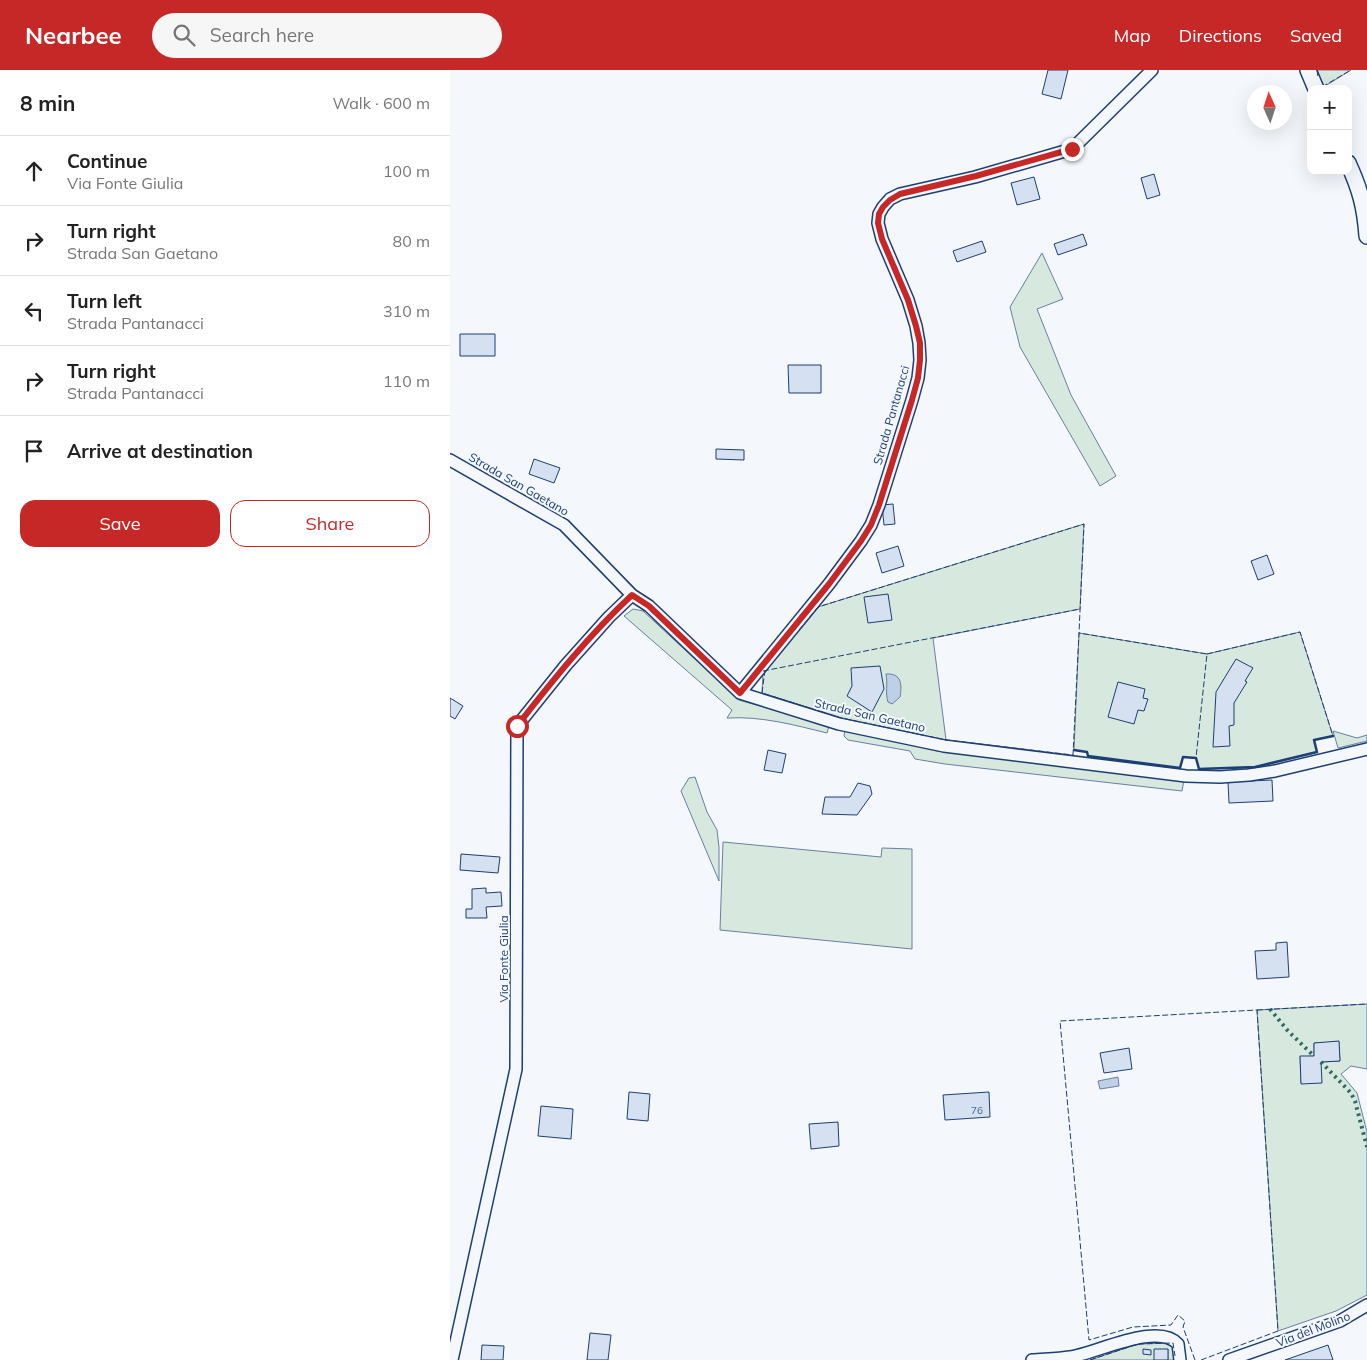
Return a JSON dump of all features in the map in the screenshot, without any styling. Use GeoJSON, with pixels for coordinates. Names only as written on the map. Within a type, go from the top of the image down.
{"type":"FeatureCollection","features":[{"type":"Feature","properties":{"kind":"street","name":"Strada Pantanacci"},"geometry":{"type":"LineString","coordinates":[[740,693],[829,584],[871,525],[912,400],[918,378],[920,343],[908,300],[882,239],[878,223],[879,214],[883,207],[900,194],[976,176],[1072,149],[1152,70]]}},
{"type":"Feature","properties":{"kind":"street"},"geometry":{"type":"LineString","coordinates":[[1308,70],[1314,85]]}},
{"type":"Feature","properties":{"kind":"street"},"geometry":{"type":"LineString","coordinates":[[1352,172],[1365,212],[1367,236]]}},
{"type":"Feature","properties":{"kind":"street","name":"Strada San Gaetano"},"geometry":{"type":"LineString","coordinates":[[450,460],[564,525],[632,595],[649,606],[740,693],[839,724],[944,746],[1186,776],[1249,775],[1275,771],[1367,749]]}},
{"type":"Feature","properties":{"kind":"street","name":"Via Fonte Giulia"},"geometry":{"type":"LineString","coordinates":[[452,1360],[516,1069],[517,726],[608,617],[632,595]]}},
{"type":"Feature","properties":{"kind":"street","name":"Via del Molino"},"geometry":{"type":"LineString","coordinates":[[1229,1360],[1340,1321],[1367,1305]]}},
{"type":"Feature","properties":{"kind":"street"},"geometry":{"type":"LineString","coordinates":[[1032,1360],[1072,1357],[1134,1339],[1160,1336],[1171,1338],[1178,1344],[1180,1360]]}},
{"type":"Feature","properties":{"kind":"shaded area"},"geometry":{"type":"Polygon","coordinates":[[[1317,70],[1351,70],[1327,85],[1321,85],[1317,70]]]}},
{"type":"Feature","properties":{"kind":"shaded area"},"geometry":{"type":"Polygon","coordinates":[[[1042,253],[1063,299],[1037,309],[1071,395],[1116,476],[1100,486],[1020,347],[1010,307],[1042,253]]]}},
{"type":"Feature","properties":{"kind":"shaded area"},"geometry":{"type":"Polygon","coordinates":[[[1084,524],[1080,609],[933,638],[946,740],[841,718],[762,693],[763,671],[818,607],[1084,524]]]}},
{"type":"Feature","properties":{"kind":"shaded area"},"geometry":{"type":"Polygon","coordinates":[[[633,609],[643,611],[739,700],[829,726],[827,733],[753,718],[727,718],[732,710],[624,616],[633,609]]]}},
{"type":"Feature","properties":{"kind":"shaded area"},"geometry":{"type":"Polygon","coordinates":[[[1300,632],[1333,736],[1314,740],[1317,752],[1255,767],[1199,769],[1196,758],[1183,757],[1180,768],[1088,756],[1087,752],[1074,750],[1079,633],[1207,654],[1300,632]]]}},
{"type":"Feature","properties":{"kind":"shaded area"},"geometry":{"type":"Polygon","coordinates":[[[845,730],[937,751],[1184,780],[1182,791],[945,764],[915,759],[910,751],[848,740],[844,736],[845,730]]]}},
{"type":"Feature","properties":{"kind":"shaded area"},"geometry":{"type":"Polygon","coordinates":[[[1333,731],[1357,738],[1367,735],[1367,741],[1338,748],[1333,731]]]}},
{"type":"Feature","properties":{"kind":"shaded area"},"geometry":{"type":"Polygon","coordinates":[[[695,777],[707,812],[717,830],[719,881],[681,791],[689,778],[695,777]]]}},
{"type":"Feature","properties":{"kind":"shaded area"},"geometry":{"type":"Polygon","coordinates":[[[723,842],[881,857],[882,848],[912,849],[912,949],[720,930],[723,842]]]}},
{"type":"Feature","properties":{"kind":"shaded area"},"geometry":{"type":"Polygon","coordinates":[[[1367,1004],[1367,1069],[1351,1066],[1341,1074],[1357,1093],[1367,1132],[1367,1295],[1336,1311],[1278,1331],[1257,1010],[1367,1004]],[[1339,1042],[1314,1043],[1314,1056],[1300,1057],[1301,1083],[1321,1062],[1340,1061],[1339,1042]]]}},
{"type":"Feature","properties":{"kind":"shaded area"},"geometry":{"type":"Polygon","coordinates":[[[1173,1343],[1175,1360],[1168,1360],[1168,1349],[1154,1360],[1090,1360],[1138,1344],[1173,1343]]]}},
{"type":"Feature","properties":{"kind":"water"},"geometry":{"type":"Polygon","coordinates":[[[886,674],[895,675],[901,684],[900,697],[892,704],[887,699],[886,674]]]}},
{"type":"Feature","properties":{"kind":"water"},"geometry":{"type":"Polygon","coordinates":[[[1118,1077],[1119,1086],[1100,1089],[1098,1081],[1118,1077]]]}},
{"type":"Feature","properties":{"kind":"building"},"geometry":{"type":"Polygon","coordinates":[[[1048,70],[1068,70],[1061,99],[1042,94],[1048,70]]]}},
{"type":"Feature","properties":{"kind":"building"},"geometry":{"type":"Polygon","coordinates":[[[1154,174],[1160,195],[1147,199],[1141,178],[1154,174]]]}},
{"type":"Feature","properties":{"kind":"building"},"geometry":{"type":"Polygon","coordinates":[[[1034,177],[1040,199],[1017,205],[1011,183],[1034,177]]]}},
{"type":"Feature","properties":{"kind":"building"},"geometry":{"type":"Polygon","coordinates":[[[1083,234],[1087,245],[1058,255],[1054,244],[1083,234]]]}},
{"type":"Feature","properties":{"kind":"building"},"geometry":{"type":"Polygon","coordinates":[[[982,241],[986,252],[957,262],[953,251],[982,241]]]}},
{"type":"Feature","properties":{"kind":"building"},"geometry":{"type":"Polygon","coordinates":[[[460,334],[495,334],[495,356],[460,356],[460,334]]]}},
{"type":"Feature","properties":{"kind":"building"},"geometry":{"type":"Polygon","coordinates":[[[788,365],[821,365],[821,393],[789,393],[788,365]]]}},
{"type":"Feature","properties":{"kind":"building"},"geometry":{"type":"Polygon","coordinates":[[[716,449],[744,450],[744,460],[716,459],[716,449]]]}},
{"type":"Feature","properties":{"kind":"building"},"geometry":{"type":"Polygon","coordinates":[[[534,459],[560,468],[554,483],[529,474],[534,459]]]}},
{"type":"Feature","properties":{"kind":"building"},"geometry":{"type":"Polygon","coordinates":[[[893,504],[895,524],[884,525],[882,505],[893,504]]]}},
{"type":"Feature","properties":{"kind":"building"},"geometry":{"type":"Polygon","coordinates":[[[898,546],[904,566],[882,573],[876,553],[898,546]]]}},
{"type":"Feature","properties":{"kind":"building"},"geometry":{"type":"Polygon","coordinates":[[[1267,555],[1274,574],[1258,580],[1251,561],[1267,555]]]}},
{"type":"Feature","properties":{"kind":"building"},"geometry":{"type":"Polygon","coordinates":[[[888,594],[892,620],[868,623],[864,597],[888,594]]]}},
{"type":"Feature","properties":{"kind":"building"},"geometry":{"type":"Polygon","coordinates":[[[1236,659],[1253,668],[1234,703],[1234,725],[1229,726],[1230,746],[1213,747],[1216,692],[1236,659]]]}},
{"type":"Feature","properties":{"kind":"building"},"geometry":{"type":"Polygon","coordinates":[[[880,666],[884,689],[872,712],[847,696],[852,686],[851,668],[880,666]]]}},
{"type":"Feature","properties":{"kind":"building"},"geometry":{"type":"Polygon","coordinates":[[[1118,682],[1145,689],[1143,698],[1148,699],[1144,711],[1138,710],[1134,724],[1108,717],[1118,682]]]}},
{"type":"Feature","properties":{"kind":"building"},"geometry":{"type":"Polygon","coordinates":[[[450,698],[463,706],[455,719],[450,716],[450,698]]]}},
{"type":"Feature","properties":{"kind":"building"},"geometry":{"type":"Polygon","coordinates":[[[768,750],[786,754],[782,773],[764,770],[768,750]]]}},
{"type":"Feature","properties":{"kind":"building"},"geometry":{"type":"Polygon","coordinates":[[[1272,780],[1273,801],[1229,803],[1228,782],[1272,780]]]}},
{"type":"Feature","properties":{"kind":"building"},"geometry":{"type":"Polygon","coordinates":[[[858,783],[870,786],[872,794],[857,815],[822,814],[825,797],[850,797],[858,783]]]}},
{"type":"Feature","properties":{"kind":"building"},"geometry":{"type":"Polygon","coordinates":[[[461,854],[500,857],[498,873],[460,870],[461,854]]]}},
{"type":"Feature","properties":{"kind":"building"},"geometry":{"type":"Polygon","coordinates":[[[486,888],[486,893],[501,892],[502,906],[486,907],[487,918],[466,918],[466,909],[472,909],[472,889],[486,888]]]}},
{"type":"Feature","properties":{"kind":"building"},"geometry":{"type":"Polygon","coordinates":[[[1287,942],[1289,977],[1257,979],[1255,951],[1276,950],[1276,943],[1287,942]]]}},
{"type":"Feature","properties":{"kind":"building"},"geometry":{"type":"Polygon","coordinates":[[[1339,1041],[1340,1061],[1321,1062],[1322,1083],[1301,1084],[1300,1056],[1314,1056],[1314,1043],[1339,1041]]]}},
{"type":"Feature","properties":{"kind":"building"},"geometry":{"type":"Polygon","coordinates":[[[1129,1048],[1132,1069],[1104,1073],[1100,1053],[1129,1048]]]}},
{"type":"Feature","properties":{"kind":"building"},"geometry":{"type":"Polygon","coordinates":[[[629,1092],[650,1094],[648,1121],[627,1119],[629,1092]]]}},
{"type":"Feature","properties":{"kind":"building"},"geometry":{"type":"Polygon","coordinates":[[[989,1092],[990,1117],[945,1120],[943,1095],[989,1092]]]}},
{"type":"Feature","properties":{"kind":"building"},"geometry":{"type":"Polygon","coordinates":[[[541,1106],[573,1109],[571,1139],[538,1136],[541,1106]]]}},
{"type":"Feature","properties":{"kind":"building"},"geometry":{"type":"Polygon","coordinates":[[[838,1122],[839,1146],[811,1149],[809,1124],[838,1122]]]}},
{"type":"Feature","properties":{"kind":"building"},"geometry":{"type":"Polygon","coordinates":[[[590,1333],[611,1335],[608,1360],[587,1360],[590,1333]]]}},
{"type":"Feature","properties":{"kind":"building"},"geometry":{"type":"Polygon","coordinates":[[[482,1345],[504,1346],[503,1360],[481,1360],[482,1345]]]}},
{"type":"Feature","properties":{"kind":"building"},"geometry":{"type":"Polygon","coordinates":[[[1328,1345],[1333,1360],[1285,1360],[1328,1345]]]}},
{"type":"Feature","properties":{"kind":"building"},"geometry":{"type":"Polygon","coordinates":[[[1143,1349],[1151,1350],[1151,1355],[1143,1354],[1143,1349]]]}},
{"type":"Feature","properties":{"kind":"building"},"geometry":{"type":"Polygon","coordinates":[[[1154,1349],[1168,1349],[1168,1360],[1154,1360],[1154,1349]]]}},
{"type":"Feature","properties":{"kind":"hedge"},"geometry":{"type":"LineString","coordinates":[[1270,1009],[1288,1031],[1314,1056]]}},
{"type":"Feature","properties":{"kind":"hedge"},"geometry":{"type":"LineString","coordinates":[[1321,1062],[1351,1093],[1355,1101],[1367,1147]]}},
{"type":"Feature","properties":{"kind":"fence"},"geometry":{"type":"LineString","coordinates":[[1317,70],[1318,78]]}},
{"type":"Feature","properties":{"kind":"fence"},"geometry":{"type":"LineString","coordinates":[[1325,85],[1351,70]]}},
{"type":"Feature","properties":{"kind":"fence"},"geometry":{"type":"LineString","coordinates":[[799,630],[818,607],[1084,524],[1079,633]]}},
{"type":"Feature","properties":{"kind":"fence"},"geometry":{"type":"LineString","coordinates":[[763,671],[1080,609]]}},
{"type":"Feature","properties":{"kind":"fence"},"geometry":{"type":"LineString","coordinates":[[1207,654],[1300,632],[1333,736]]}},
{"type":"Feature","properties":{"kind":"fence"},"geometry":{"type":"LineString","coordinates":[[765,670],[762,693],[841,718],[946,740],[1073,755],[1079,633],[1207,654],[1196,758]]}},
{"type":"Feature","properties":{"kind":"fence"},"geometry":{"type":"LineString","coordinates":[[1257,1010],[1367,1004]]}},
{"type":"Feature","properties":{"kind":"fence"},"geometry":{"type":"LineString","coordinates":[[1195,1360],[1183,1327],[1185,1321],[1178,1315],[1171,1325],[1133,1327],[1089,1340],[1060,1021],[1257,1010],[1278,1331],[1201,1360]]}},
{"type":"Feature","properties":{"kind":"fence"},"geometry":{"type":"LineString","coordinates":[[1090,1360],[1138,1344],[1173,1343],[1175,1356]]}},
{"type":"Feature","properties":{"kind":"wall"},"geometry":{"type":"LineString","coordinates":[[1074,750],[1087,752],[1088,756],[1180,768],[1183,757],[1196,758],[1199,769],[1255,767],[1317,752],[1314,740],[1333,736]]}},
{"type":"Feature","properties":{"kind":"route"},"geometry":{"type":"LineString","coordinates":[[517,726],[608,617],[632,595],[649,606],[740,693],[829,584],[871,525],[912,400],[918,378],[920,343],[908,300],[890,262],[882,239],[878,223],[879,214],[883,207],[900,194],[976,176],[1072,149]]}}]}
